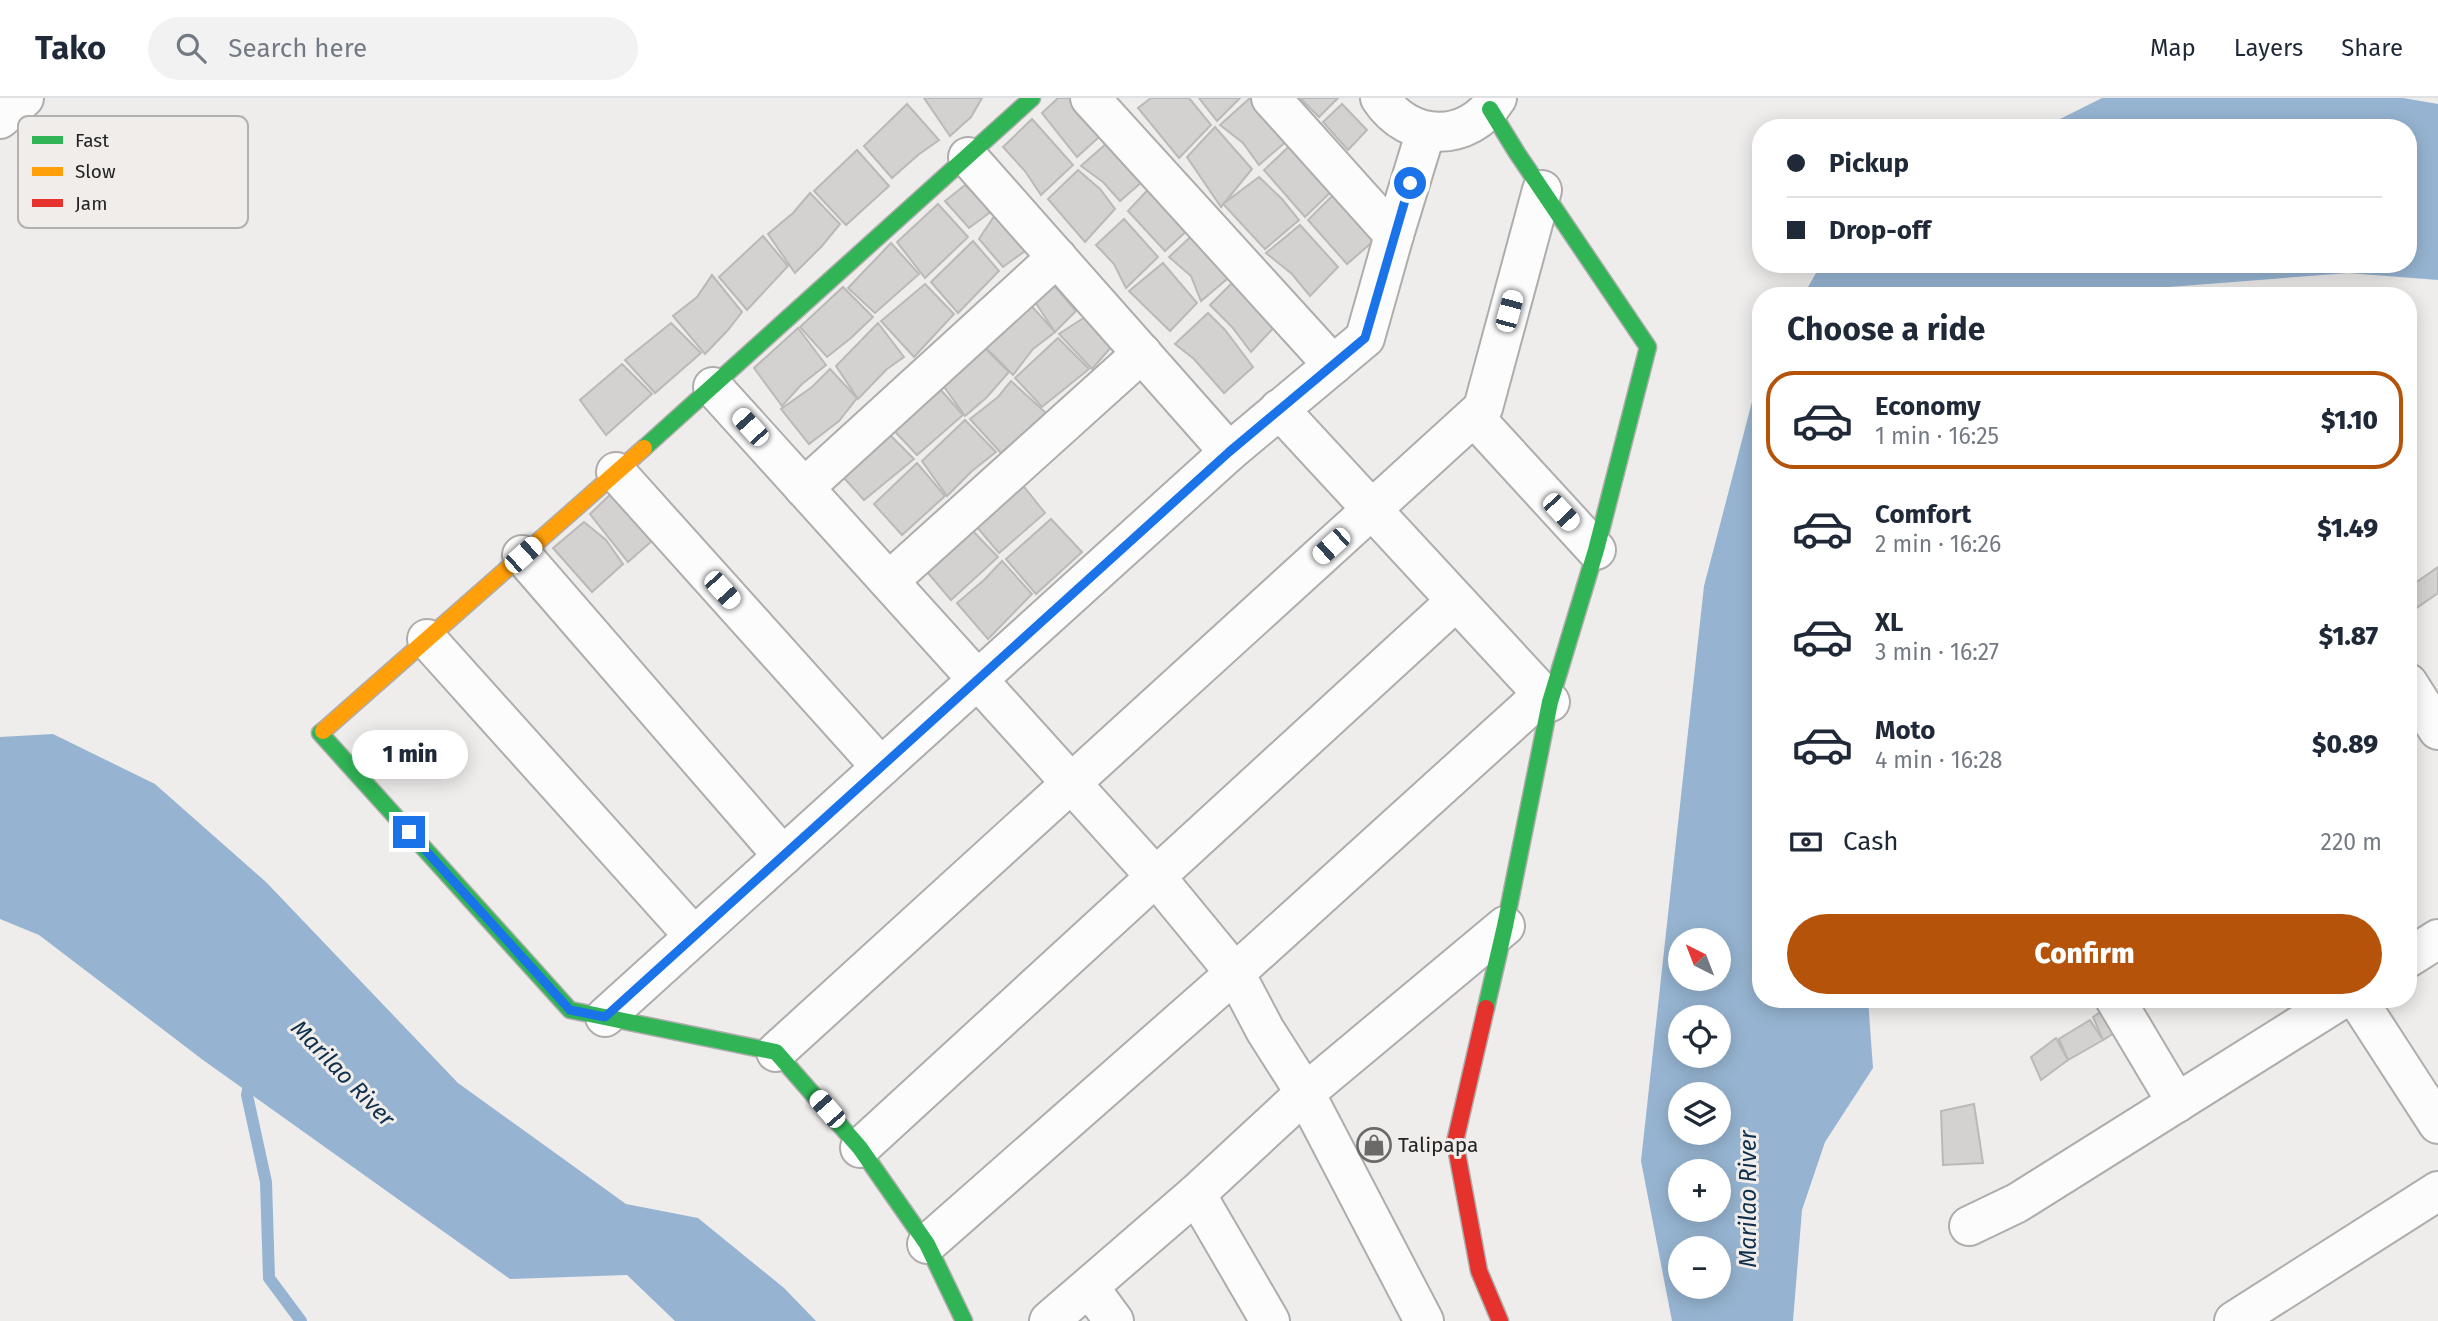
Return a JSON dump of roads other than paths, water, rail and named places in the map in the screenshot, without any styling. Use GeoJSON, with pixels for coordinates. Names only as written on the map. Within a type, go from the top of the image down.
{"type":"FeatureCollection","features":[{"type":"Feature","properties":{"kind":"street"},"geometry":{"type":"LineString","coordinates":[[0,119],[24,98]]}},
{"type":"Feature","properties":{"kind":"street"},"geometry":{"type":"LineString","coordinates":[[964,1321],[927,1244],[860,1148],[776,1052],[570,1010],[320,733],[713,387],[1032,98]]}},
{"type":"Feature","properties":{"kind":"street"},"geometry":{"type":"LineString","coordinates":[[1090,98],[1332,365]]}},
{"type":"Feature","properties":{"kind":"street"},"geometry":{"type":"LineString","coordinates":[[1271,98],[1394,235]]}},
{"type":"Feature","properties":{"kind":"street"},"geometry":{"type":"LineString","coordinates":[[1380,98],[1393,114],[1408,125],[1426,131],[1450,131],[1472,123],[1494,103],[1542,190],[1648,347],[1596,550],[1546,698],[1505,926],[1455,1142],[1479,1271],[1500,1321]]}},
{"type":"Feature","properties":{"kind":"street"},"geometry":{"type":"LineString","coordinates":[[605,1017],[1229,452],[1365,338],[1426,131]]}},
{"type":"Feature","properties":{"kind":"street"},"geometry":{"type":"LineString","coordinates":[[968,157],[1229,452]]}},
{"type":"Feature","properties":{"kind":"street"},"geometry":{"type":"LineString","coordinates":[[776,1052],[1483,408],[1542,190]]}},
{"type":"Feature","properties":{"kind":"street"},"geometry":{"type":"LineString","coordinates":[[804,488],[1057,257]]}},
{"type":"Feature","properties":{"kind":"street"},"geometry":{"type":"LineString","coordinates":[[889,581],[1142,353]]}},
{"type":"Feature","properties":{"kind":"street"},"geometry":{"type":"LineString","coordinates":[[713,387],[1156,877],[1235,973],[1265,1030],[1305,1093],[1424,1321]]}},
{"type":"Feature","properties":{"kind":"street"},"geometry":{"type":"LineString","coordinates":[[1279,410],[1546,698]]}},
{"type":"Feature","properties":{"kind":"street"},"geometry":{"type":"LineString","coordinates":[[1474,417],[1596,550]]}},
{"type":"Feature","properties":{"kind":"street"},"geometry":{"type":"LineString","coordinates":[[616,472],[881,767]]}},
{"type":"Feature","properties":{"kind":"street"},"geometry":{"type":"LineString","coordinates":[[523,555],[783,856]]}},
{"type":"Feature","properties":{"kind":"street"},"geometry":{"type":"LineString","coordinates":[[860,1148],[1456,601]]}},
{"type":"Feature","properties":{"kind":"street"},"geometry":{"type":"LineString","coordinates":[[427,639],[694,936]]}},
{"type":"Feature","properties":{"kind":"street"},"geometry":{"type":"LineString","coordinates":[[2417,697],[2438,730]]}},
{"type":"Feature","properties":{"kind":"street"},"geometry":{"type":"LineString","coordinates":[[927,1244],[1546,698]]}},
{"type":"Feature","properties":{"kind":"street"},"geometry":{"type":"LineString","coordinates":[[1049,1321],[1196,1194],[1305,1093],[1505,926]]}},
{"type":"Feature","properties":{"kind":"street"},"geometry":{"type":"LineString","coordinates":[[2417,952],[2438,939]]}},
{"type":"Feature","properties":{"kind":"street"},"geometry":{"type":"LineString","coordinates":[[2120,1008],[2177,1103]]}},
{"type":"Feature","properties":{"kind":"street"},"geometry":{"type":"LineString","coordinates":[[1969,1226],[2017,1203],[2328,1008]]}},
{"type":"Feature","properties":{"kind":"street"},"geometry":{"type":"LineString","coordinates":[[2363,1008],[2438,1125]]}},
{"type":"Feature","properties":{"kind":"street"},"geometry":{"type":"LineString","coordinates":[[2234,1321],[2438,1191]]}},
{"type":"Feature","properties":{"kind":"street"},"geometry":{"type":"LineString","coordinates":[[1196,1194],[1270,1321]]}},
{"type":"Feature","properties":{"kind":"street"},"geometry":{"type":"LineString","coordinates":[[1089,1287],[1114,1321]]}},
{"type":"Feature","properties":{"kind":"water"},"geometry":{"type":"Polygon","coordinates":[[[2102,98],[2403,98],[2438,104],[2438,280],[2348,273],[2417,273],[2417,119],[2060,119],[2102,98]]]}},
{"type":"Feature","properties":{"kind":"water"},"geometry":{"type":"Polygon","coordinates":[[[1816,273],[2348,273],[2169,287],[1808,287],[1816,273]]]}},
{"type":"Feature","properties":{"kind":"water","name":"Marilao River"},"geometry":{"type":"Polygon","coordinates":[[[1752,402],[1752,1008],[1869,1008],[1873,1068],[1825,1142],[1802,1210],[1793,1321],[1672,1321],[1641,1161],[1704,586],[1752,402]]]}},
{"type":"Feature","properties":{"kind":"water","name":"Marilao River"},"geometry":{"type":"Polygon","coordinates":[[[53,734],[155,784],[266,882],[458,1083],[626,1204],[698,1218],[784,1288],[816,1321],[675,1321],[627,1275],[510,1279],[203,1060],[39,935],[0,919],[0,737],[53,734]]]}},
{"type":"Feature","properties":{"kind":"waterway"},"geometry":{"type":"LineString","coordinates":[[250,1079],[247,1095],[266,1182],[269,1278],[301,1321]]}},
{"type":"Feature","properties":{"kind":"place","name":"Talipapa"},"geometry":{"type":"Point","coordinates":[1374,1145]}}]}
